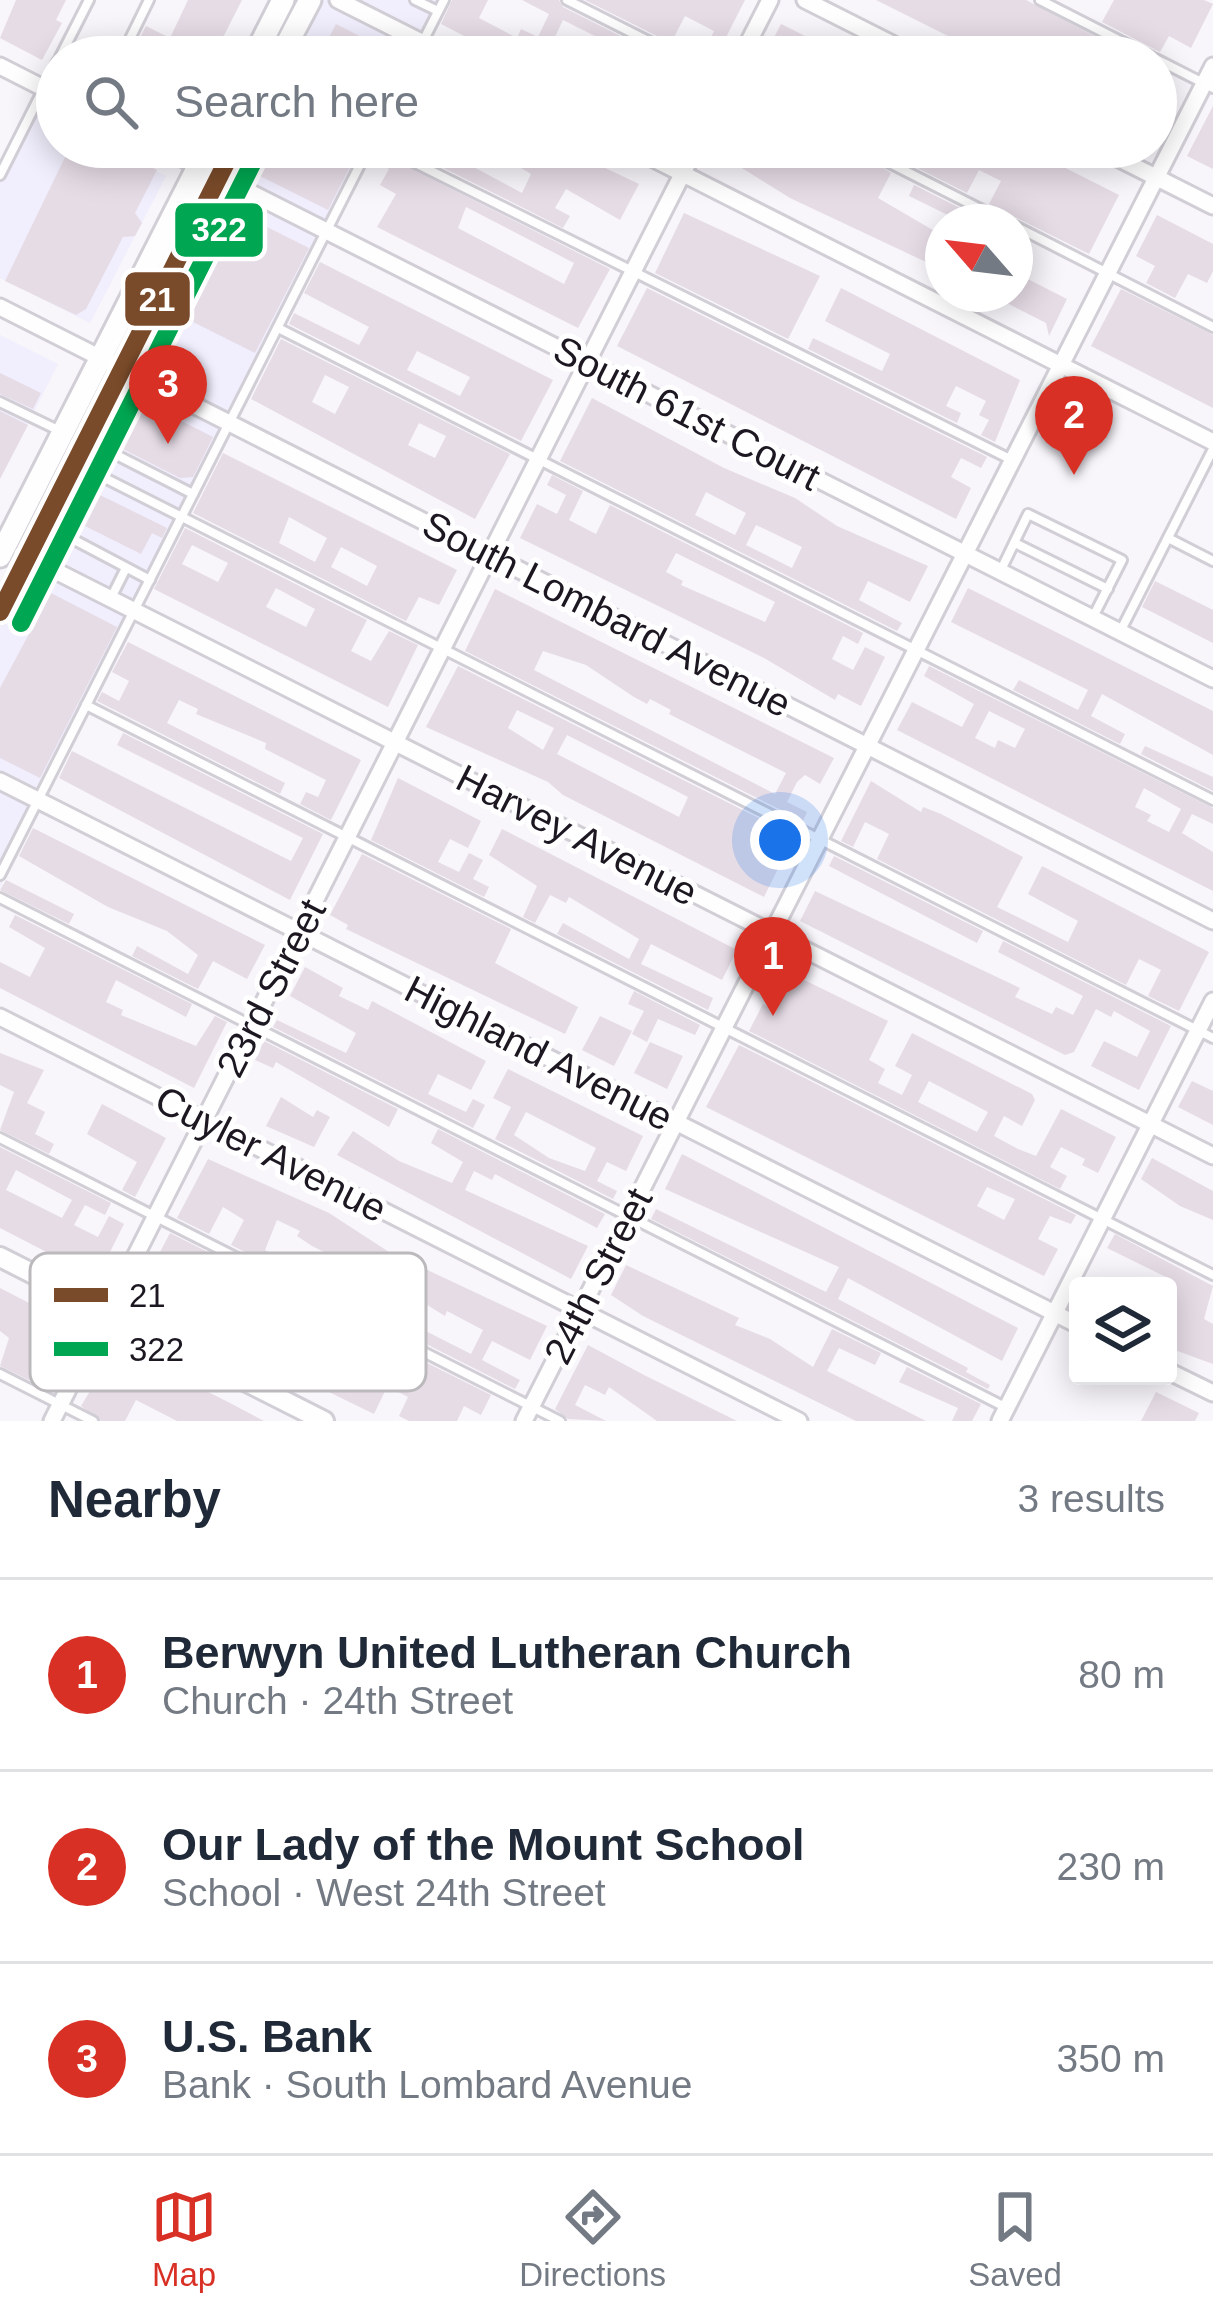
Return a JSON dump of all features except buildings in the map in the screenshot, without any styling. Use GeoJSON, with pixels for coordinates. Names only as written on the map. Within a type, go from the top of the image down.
{"type":"FeatureCollection","features":[{"type":"Feature","properties":{"kind":"main road"},"geometry":{"type":"LineString","coordinates":[[265,36],[283,0]]}},
{"type":"Feature","properties":{"kind":"main road"},"geometry":{"type":"LineString","coordinates":[[291,36],[310,0]]}},
{"type":"Feature","properties":{"kind":"main road"},"geometry":{"type":"LineString","coordinates":[[2,549],[205,168]]}},
{"type":"Feature","properties":{"kind":"main road"},"geometry":{"type":"LineString","coordinates":[[0,612],[123,369],[206,168]]}},
{"type":"Feature","properties":{"kind":"street"},"geometry":{"type":"LineString","coordinates":[[338,0],[396,36]]}},
{"type":"Feature","properties":{"kind":"street"},"geometry":{"type":"LineString","coordinates":[[752,36],[770,0]]}},
{"type":"Feature","properties":{"kind":"street"},"geometry":{"type":"LineString","coordinates":[[805,0],[876,36]]}},
{"type":"Feature","properties":{"kind":"street"},"geometry":{"type":"LineString","coordinates":[[0,66],[36,84]]}},
{"type":"Feature","properties":{"kind":"street","name":"24th Street"},"geometry":{"type":"LineString","coordinates":[[1177,142],[1209,86],[1213,66]]}},
{"type":"Feature","properties":{"kind":"street","name":"South 61st Court"},"geometry":{"type":"LineString","coordinates":[[217,168],[326,231],[1213,679]]}},
{"type":"Feature","properties":{"kind":"street"},"geometry":{"type":"LineString","coordinates":[[670,168],[1213,445]]}},
{"type":"Feature","properties":{"kind":"street","name":"23rd Street"},"geometry":{"type":"LineString","coordinates":[[137,1253],[685,168]]}},
{"type":"Feature","properties":{"kind":"street"},"geometry":{"type":"LineString","coordinates":[[1137,168],[1213,206]]}},
{"type":"Feature","properties":{"kind":"street","name":"24th Street"},"geometry":{"type":"LineString","coordinates":[[527,1414],[1162,168]]}},
{"type":"Feature","properties":{"kind":"street","name":"South Lombard Avenue"},"geometry":{"type":"LineString","coordinates":[[0,307],[1213,921]]}},
{"type":"Feature","properties":{"kind":"street","name":"Harvey Avenue"},"geometry":{"type":"LineString","coordinates":[[2,549],[28,557],[1213,1156]]}},
{"type":"Feature","properties":{"kind":"street","name":"Highland Avenue"},"geometry":{"type":"LineString","coordinates":[[0,781],[1069,1320]]}},
{"type":"Feature","properties":{"kind":"street"},"geometry":{"type":"LineString","coordinates":[[1003,1414],[1150,1125],[1206,1034],[1213,1001]]}},
{"type":"Feature","properties":{"kind":"street","name":"Cuyler Avenue"},"geometry":{"type":"LineString","coordinates":[[0,1017],[799,1421]]}},
{"type":"Feature","properties":{"kind":"street"},"geometry":{"type":"LineString","coordinates":[[0,1257],[30,1272]]}},
{"type":"Feature","properties":{"kind":"street"},"geometry":{"type":"LineString","coordinates":[[1177,1376],[1213,1394]]}},
{"type":"Feature","properties":{"kind":"street","name":"23rd Street"},"geometry":{"type":"LineString","coordinates":[[52,1421],[68,1391]]}},
{"type":"Feature","properties":{"kind":"street"},"geometry":{"type":"LineString","coordinates":[[264,1391],[324,1421]]}},
{"type":"Feature","properties":{"kind":"lane"},"geometry":{"type":"LineString","coordinates":[[70,36],[89,0]]}},
{"type":"Feature","properties":{"kind":"lane"},"geometry":{"type":"LineString","coordinates":[[131,36],[149,0]]}},
{"type":"Feature","properties":{"kind":"lane"},"geometry":{"type":"LineString","coordinates":[[415,0],[438,11]]}},
{"type":"Feature","properties":{"kind":"lane"},"geometry":{"type":"LineString","coordinates":[[425,36],[444,0]]}},
{"type":"Feature","properties":{"kind":"lane"},"geometry":{"type":"LineString","coordinates":[[567,0],[638,36]]}},
{"type":"Feature","properties":{"kind":"lane"},"geometry":{"type":"LineString","coordinates":[[1040,0],[1111,36]]}},
{"type":"Feature","properties":{"kind":"lane"},"geometry":{"type":"LineString","coordinates":[[1177,70],[1209,86]]}},
{"type":"Feature","properties":{"kind":"lane"},"geometry":{"type":"LineString","coordinates":[[0,175],[36,116]]}},
{"type":"Feature","properties":{"kind":"lane"},"geometry":{"type":"LineString","coordinates":[[0,875],[358,168]]}},
{"type":"Feature","properties":{"kind":"lane"},"geometry":{"type":"LineString","coordinates":[[425,168],[1013,460]]}},
{"type":"Feature","properties":{"kind":"lane"},"geometry":{"type":"LineString","coordinates":[[899,168],[970,204]]}},
{"type":"Feature","properties":{"kind":"lane"},"geometry":{"type":"LineString","coordinates":[[1033,235],[1213,327]]}},
{"type":"Feature","properties":{"kind":"lane"},"geometry":{"type":"LineString","coordinates":[[278,328],[1213,800]]}},
{"type":"Feature","properties":{"kind":"lane"},"geometry":{"type":"LineString","coordinates":[[0,402],[62,432]]}},
{"type":"Feature","properties":{"kind":"lane"},"geometry":{"type":"LineString","coordinates":[[87,440],[193,494]]}},
{"type":"Feature","properties":{"kind":"lane"},"geometry":{"type":"LineString","coordinates":[[1120,632],[1213,445]]}},
{"type":"Feature","properties":{"kind":"lane"},"geometry":{"type":"LineString","coordinates":[[76,464],[1206,1034]]}},
{"type":"Feature","properties":{"kind":"lane"},"geometry":{"type":"LineString","coordinates":[[1000,572],[1028,514],[1122,560],[1093,618]]}},
{"type":"Feature","properties":{"kind":"lane"},"geometry":{"type":"LineString","coordinates":[[45,525],[150,580]]}},
{"type":"Feature","properties":{"kind":"lane"},"geometry":{"type":"LineString","coordinates":[[1168,538],[1213,561]]}},
{"type":"Feature","properties":{"kind":"lane"},"geometry":{"type":"LineString","coordinates":[[1015,543],[1108,590]]}},
{"type":"Feature","properties":{"kind":"lane"},"geometry":{"type":"LineString","coordinates":[[111,599],[127,568]]}},
{"type":"Feature","properties":{"kind":"lane"},"geometry":{"type":"LineString","coordinates":[[86,705],[1213,1275]]}},
{"type":"Feature","properties":{"kind":"lane"},"geometry":{"type":"LineString","coordinates":[[0,898],[628,1216],[1003,1414]]}},
{"type":"Feature","properties":{"kind":"lane"},"geometry":{"type":"LineString","coordinates":[[0,1138],[225,1253]]}},
{"type":"Feature","properties":{"kind":"lane"},"geometry":{"type":"LineString","coordinates":[[426,1360],[527,1414],[560,1421]]}},
{"type":"Feature","properties":{"kind":"lane"},"geometry":{"type":"LineString","coordinates":[[0,1374],[30,1389]]}},
{"type":"Feature","properties":{"kind":"lane"},"geometry":{"type":"LineString","coordinates":[[33,1391],[93,1421]]}},
{"type":"Feature","properties":{"kind":"shaded area"},"geometry":{"type":"Polygon","coordinates":[[[317,0],[448,0],[430,36],[299,36],[317,0]]]}},
{"type":"Feature","properties":{"kind":"shaded area"},"geometry":{"type":"Polygon","coordinates":[[[35,110],[36,168],[150,168],[166,176],[90,323],[0,278],[0,181],[35,110]]]}},
{"type":"Feature","properties":{"kind":"shaded area"},"geometry":{"type":"Polygon","coordinates":[[[232,168],[363,168],[0,887],[0,628],[232,168]]]}},
{"type":"Feature","properties":{"kind":"shaded area"},"geometry":{"type":"Polygon","coordinates":[[[0,335],[58,364],[0,479],[0,335]]]}},
{"type":"Feature","properties":{"kind":"transit line","name":"21"},"geometry":{"type":"LineString","coordinates":[[0,612],[223,168]]}},
{"type":"Feature","properties":{"kind":"transit line","name":"322"},"geometry":{"type":"LineString","coordinates":[[21,623],[250,168]]}},
{"type":"Feature","properties":{"kind":"place","name":"U.S. Bank"},"geometry":{"type":"Point","coordinates":[168,444]}},
{"type":"Feature","properties":{"kind":"place","name":"Our Lady of the Mount School"},"geometry":{"type":"Point","coordinates":[1074,475]}},
{"type":"Feature","properties":{"kind":"place","name":"Berwyn United Lutheran Church"},"geometry":{"type":"Point","coordinates":[773,1016]}}]}
